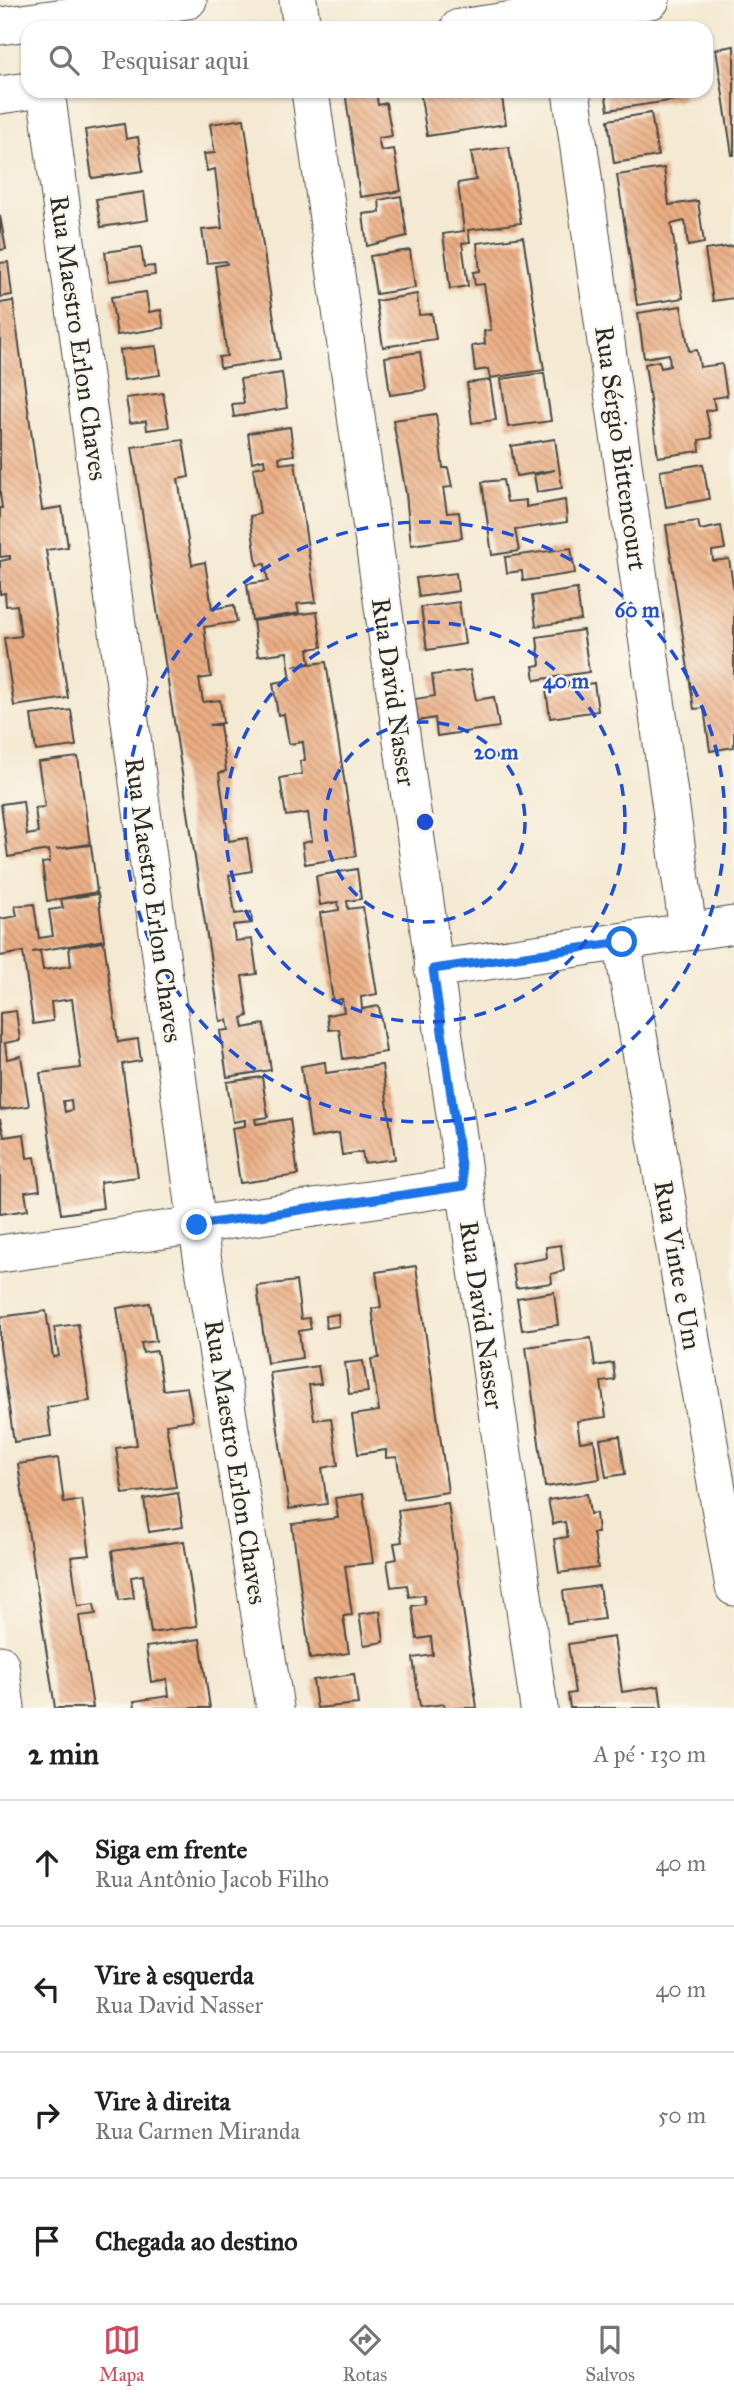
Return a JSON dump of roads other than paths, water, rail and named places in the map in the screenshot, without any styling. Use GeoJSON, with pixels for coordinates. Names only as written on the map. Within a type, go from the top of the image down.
{"type":"FeatureCollection","features":[{"type":"Feature","properties":{"kind":"street"},"geometry":{"type":"LineString","coordinates":[[36,21],[188,0]]}},
{"type":"Feature","properties":{"kind":"street"},"geometry":{"type":"LineString","coordinates":[[299,0],[301,21]]}},
{"type":"Feature","properties":{"kind":"street"},"geometry":{"type":"LineString","coordinates":[[561,21],[651,0]]}},
{"type":"Feature","properties":{"kind":"street"},"geometry":{"type":"LineString","coordinates":[[0,26],[21,23]]}},
{"type":"Feature","properties":{"kind":"street"},"geometry":{"type":"LineString","coordinates":[[0,95],[21,92]]}},
{"type":"Feature","properties":{"kind":"street","name":"Rua Maestro Erlon Chaves"},"geometry":{"type":"LineString","coordinates":[[47,98],[197,1225],[275,1708]]}},
{"type":"Feature","properties":{"kind":"street","name":"Rua David Nasser"},"geometry":{"type":"LineString","coordinates":[[311,98],[539,1708]]}},
{"type":"Feature","properties":{"kind":"street","name":"Rua Sérgio Bittencourt"},"geometry":{"type":"LineString","coordinates":[[572,98],[688,930]]}},
{"type":"Feature","properties":{"kind":"street"},"geometry":{"type":"LineString","coordinates":[[433,969],[734,925]]}},
{"type":"Feature","properties":{"kind":"street","name":"Rua Vinte e Um"},"geometry":{"type":"LineString","coordinates":[[622,942],[734,1587]]}},
{"type":"Feature","properties":{"kind":"street"},"geometry":{"type":"LineString","coordinates":[[0,1254],[464,1186]]}},
{"type":"Feature","properties":{"kind":"street"},"geometry":{"type":"LineString","coordinates":[[0,1664],[6,1708]]}}]}
